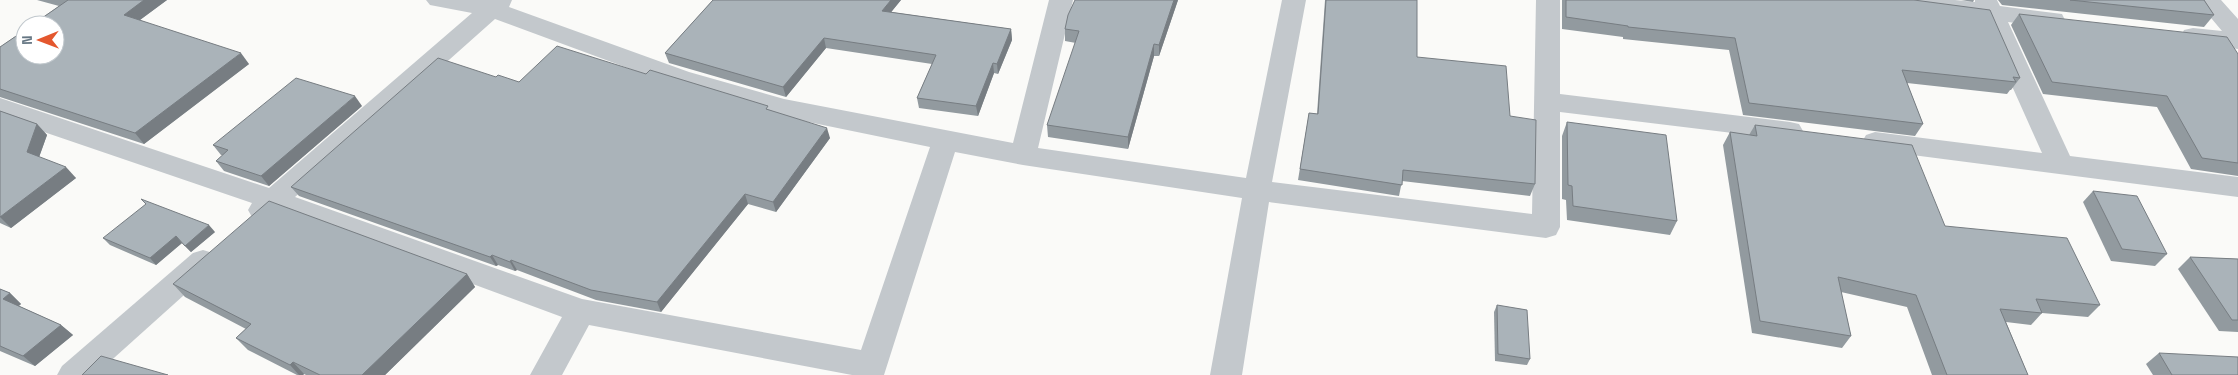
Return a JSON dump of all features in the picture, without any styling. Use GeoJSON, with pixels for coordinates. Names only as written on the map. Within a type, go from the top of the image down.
{"type":"FeatureCollection","features":[{"type":"Feature","properties":{"kind":"street"},"geometry":{"type":"LineString","coordinates":[[438,0],[497,5],[680,78],[784,108],[1023,155],[1258,190],[1546,228],[1548,0]]}},
{"type":"Feature","properties":{"kind":"street"},"geometry":{"type":"LineString","coordinates":[[1023,155],[1061,0]]}},
{"type":"Feature","properties":{"kind":"street"},"geometry":{"type":"LineString","coordinates":[[1226,375],[1258,190],[1294,0]]}},
{"type":"Feature","properties":{"kind":"street"},"geometry":{"type":"LineString","coordinates":[[1894,0],[1989,7],[2072,22]]}},
{"type":"Feature","properties":{"kind":"street"},"geometry":{"type":"LineString","coordinates":[[2208,0],[2238,34]]}},
{"type":"Feature","properties":{"kind":"street"},"geometry":{"type":"LineString","coordinates":[[244,226],[497,5]]}},
{"type":"Feature","properties":{"kind":"street"},"geometry":{"type":"LineString","coordinates":[[1989,7],[2060,164]]}},
{"type":"Feature","properties":{"kind":"street"},"geometry":{"type":"LineString","coordinates":[[2169,33],[2238,40]]}},
{"type":"Feature","properties":{"kind":"street"},"geometry":{"type":"LineString","coordinates":[[1546,101],[1813,134]]}},
{"type":"Feature","properties":{"kind":"street"},"geometry":{"type":"LineString","coordinates":[[0,107],[274,200],[581,311],[870,370],[946,139]]}},
{"type":"Feature","properties":{"kind":"street"},"geometry":{"type":"LineString","coordinates":[[1852,139],[2238,187]]}},
{"type":"Feature","properties":{"kind":"street"},"geometry":{"type":"LineString","coordinates":[[73,375],[222,245]]}},
{"type":"Feature","properties":{"kind":"street"},"geometry":{"type":"LineString","coordinates":[[546,375],[581,311]]}},
{"type":"Feature","properties":{"kind":"building"},"geometry":{"type":"Polygon","coordinates":[[[68,0],[144,0],[124,15],[241,53],[135,133],[0,89],[0,47],[15,37],[15,65],[65,65],[65,15],[46,15],[68,0]]]}},
{"type":"Feature","properties":{"kind":"building"},"geometry":{"type":"Polygon","coordinates":[[[713,0],[891,0],[882,11],[1011,29],[997,64],[993,63],[976,106],[917,98],[936,55],[824,38],[783,87],[665,53],[713,0]]]}},
{"type":"Feature","properties":{"kind":"building"},"geometry":{"type":"Polygon","coordinates":[[[1075,0],[1174,0],[1159,45],[1154,44],[1128,137],[1047,125],[1079,31],[1065,29],[1068,15],[1075,0]]]}},
{"type":"Feature","properties":{"kind":"building"},"geometry":{"type":"Polygon","coordinates":[[[1326,0],[1417,0],[1417,57],[1506,66],[1510,116],[1536,120],[1535,184],[1403,170],[1402,185],[1300,169],[1309,113],[1318,114],[1326,0]]]}},
{"type":"Feature","properties":{"kind":"building"},"geometry":{"type":"Polygon","coordinates":[[[1566,0],[1914,0],[1990,10],[2020,78],[2013,77],[2016,82],[1902,70],[1923,124],[1749,103],[1735,38],[1628,27],[1566,17],[1566,0]]]}},
{"type":"Feature","properties":{"kind":"building"},"geometry":{"type":"Polygon","coordinates":[[[2070,0],[2204,0],[2214,15],[2070,0]]]}},
{"type":"Feature","properties":{"kind":"building"},"geometry":{"type":"Polygon","coordinates":[[[2019,14],[2227,37],[2238,54],[2238,163],[2202,158],[2167,96],[2052,82],[2019,14]]]}},
{"type":"Feature","properties":{"kind":"building"},"geometry":{"type":"Polygon","coordinates":[[[557,46],[646,74],[650,70],[768,106],[766,109],[827,128],[773,202],[745,194],[657,302],[591,290],[511,260],[510,262],[492,255],[490,257],[291,187],[438,58],[496,77],[498,75],[519,82],[557,46]]]}},
{"type":"Feature","properties":{"kind":"building"},"geometry":{"type":"Polygon","coordinates":[[[296,78],[355,96],[261,176],[216,161],[228,150],[213,145],[296,78]]]}},
{"type":"Feature","properties":{"kind":"building"},"geometry":{"type":"Polygon","coordinates":[[[0,111],[37,124],[27,152],[66,167],[0,217],[0,111]]]}},
{"type":"Feature","properties":{"kind":"building"},"geometry":{"type":"Polygon","coordinates":[[[1567,122],[1666,135],[1677,221],[1573,206],[1572,186],[1568,185],[1567,122]]]}},
{"type":"Feature","properties":{"kind":"building"},"geometry":{"type":"Polygon","coordinates":[[[1755,125],[1912,145],[1945,226],[2067,238],[2100,305],[2036,299],[2042,313],[2000,309],[2028,375],[1947,375],[1916,295],[1838,277],[1851,336],[1760,321],[1730,132],[1757,136],[1755,125]]]}},
{"type":"Feature","properties":{"kind":"building"},"geometry":{"type":"Polygon","coordinates":[[[2093,191],[2137,196],[2167,254],[2122,249],[2093,191]]]}},
{"type":"Feature","properties":{"kind":"building"},"geometry":{"type":"Polygon","coordinates":[[[141,199],[209,225],[185,246],[176,236],[150,258],[103,238],[146,204],[141,199]]]}},
{"type":"Feature","properties":{"kind":"building"},"geometry":{"type":"Polygon","coordinates":[[[269,201],[467,274],[362,375],[320,375],[293,362],[290,365],[236,338],[251,324],[173,284],[269,201]]]}},
{"type":"Feature","properties":{"kind":"building"},"geometry":{"type":"Polygon","coordinates":[[[2190,257],[2238,259],[2238,320],[2232,320],[2190,257]]]}},
{"type":"Feature","properties":{"kind":"building"},"geometry":{"type":"Polygon","coordinates":[[[0,289],[10,293],[3,299],[61,325],[23,356],[0,346],[0,289]]]}},
{"type":"Feature","properties":{"kind":"building"},"geometry":{"type":"Polygon","coordinates":[[[1497,305],[1527,310],[1530,359],[1498,354],[1497,305]]]}},
{"type":"Feature","properties":{"kind":"building"},"geometry":{"type":"Polygon","coordinates":[[[2159,353],[2238,357],[2238,375],[2172,375],[2159,353]]]}},
{"type":"Feature","properties":{"kind":"building"},"geometry":{"type":"Polygon","coordinates":[[[101,356],[168,375],[82,375],[101,356]]]}}]}
